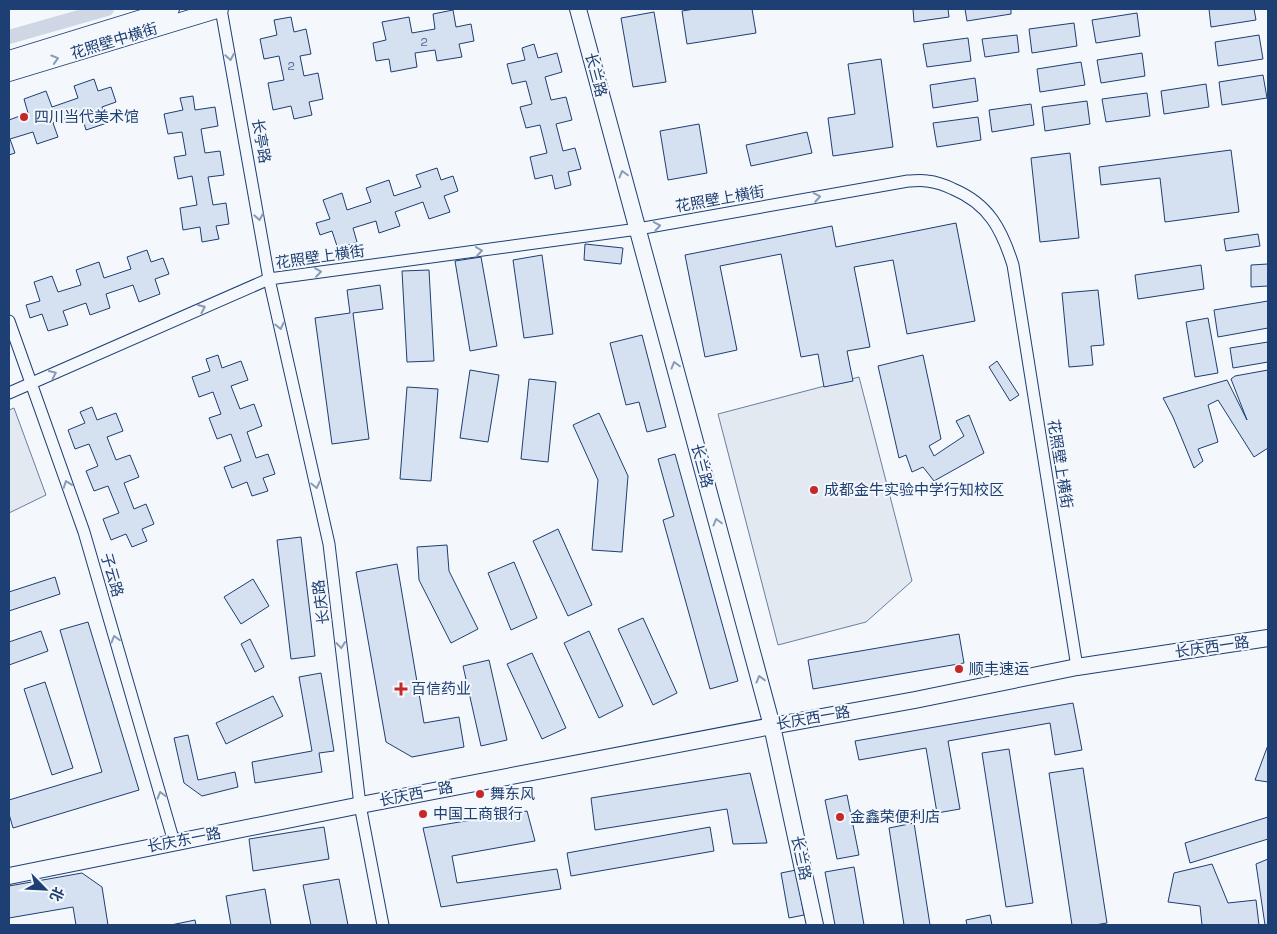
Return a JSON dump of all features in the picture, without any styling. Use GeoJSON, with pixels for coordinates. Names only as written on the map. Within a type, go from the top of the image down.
{"type":"FeatureCollection","features":[{"type":"Feature","properties":{"kind":"street","name":"花照壁中横街"},"geometry":{"type":"LineString","coordinates":[[9,59],[171,9]]}},
{"type":"Feature","properties":{"kind":"street","name":"花照壁中横街"},"geometry":{"type":"LineString","coordinates":[[9,73],[220,9]]}},
{"type":"Feature","properties":{"kind":"street","name":"长亭路"},"geometry":{"type":"LineString","coordinates":[[220,9],[269,279]]}},
{"type":"Feature","properties":{"kind":"street","name":"长兰路"},"geometry":{"type":"LineString","coordinates":[[578,9],[772,726],[815,925]]}},
{"type":"Feature","properties":{"kind":"street","name":"花照壁上横街"},"geometry":{"type":"LineString","coordinates":[[9,393],[269,279],[638,229],[908,181],[928,181],[966,194],[984,208],[1006,243],[1013,265],[1077,667]]}},
{"type":"Feature","properties":{"kind":"street","name":"长庆路"},"geometry":{"type":"LineString","coordinates":[[269,279],[329,544],[360,805],[383,925]]}},
{"type":"Feature","properties":{"kind":"street","name":"子云路"},"geometry":{"type":"LineString","coordinates":[[9,321],[84,532],[174,842]]}},
{"type":"Feature","properties":{"kind":"street","name":"长庆西一路"},"geometry":{"type":"LineString","coordinates":[[360,805],[915,700],[1077,667],[1268,638]]}},
{"type":"Feature","properties":{"kind":"street","name":"长庆东一路"},"geometry":{"type":"LineString","coordinates":[[9,876],[360,805]]}},
{"type":"Feature","properties":{"kind":"shaded area"},"geometry":{"type":"Polygon","coordinates":[[[859,377],[912,581],[866,622],[778,645],[718,414],[859,377]]]}},
{"type":"Feature","properties":{"kind":"shaded area"},"geometry":{"type":"Polygon","coordinates":[[[14,408],[46,495],[9,513],[9,410],[14,408]]]}},
{"type":"Feature","properties":{"kind":"building"},"geometry":{"type":"Polygon","coordinates":[[[695,9],[752,9],[756,33],[687,44],[682,11],[695,9]]]}},
{"type":"Feature","properties":{"kind":"building"},"geometry":{"type":"Polygon","coordinates":[[[913,9],[948,9],[949,17],[914,22],[913,9]]]}},
{"type":"Feature","properties":{"kind":"building"},"geometry":{"type":"Polygon","coordinates":[[[965,9],[1011,9],[1011,14],[967,21],[965,9]]]}},
{"type":"Feature","properties":{"kind":"building"},"geometry":{"type":"Polygon","coordinates":[[[1209,9],[1254,9],[1256,20],[1211,27],[1209,9]]]}},
{"type":"Feature","properties":{"kind":"building"},"geometry":{"type":"Polygon","coordinates":[[[453,10],[456,27],[471,24],[474,41],[459,44],[462,57],[437,61],[435,50],[415,53],[417,67],[391,72],[389,59],[376,61],[373,43],[386,40],[382,22],[409,17],[412,33],[435,29],[433,14],[453,10]]]}},
{"type":"Feature","properties":{"kind":"building"},"geometry":{"type":"Polygon","coordinates":[[[654,12],[666,82],[633,87],[621,18],[654,12]]]}},
{"type":"Feature","properties":{"kind":"building"},"geometry":{"type":"Polygon","coordinates":[[[1137,13],[1140,36],[1096,43],[1092,20],[1137,13]]]}},
{"type":"Feature","properties":{"kind":"building"},"geometry":{"type":"Polygon","coordinates":[[[291,17],[294,32],[306,29],[311,54],[300,56],[304,76],[318,73],[323,99],[309,102],[312,115],[294,119],[291,106],[273,110],[268,83],[284,80],[279,56],[264,59],[260,39],[277,35],[274,20],[291,17]]]}},
{"type":"Feature","properties":{"kind":"building"},"geometry":{"type":"Polygon","coordinates":[[[1074,23],[1077,46],[1032,53],[1029,29],[1074,23]]]}},
{"type":"Feature","properties":{"kind":"building"},"geometry":{"type":"Polygon","coordinates":[[[1017,35],[1019,52],[985,57],[982,39],[1017,35]]]}},
{"type":"Feature","properties":{"kind":"building"},"geometry":{"type":"Polygon","coordinates":[[[1259,35],[1263,59],[1218,66],[1215,42],[1259,35]]]}},
{"type":"Feature","properties":{"kind":"building"},"geometry":{"type":"Polygon","coordinates":[[[968,38],[971,61],[927,67],[923,44],[968,38]]]}},
{"type":"Feature","properties":{"kind":"building"},"geometry":{"type":"Polygon","coordinates":[[[534,44],[538,58],[557,53],[562,72],[545,77],[551,100],[566,97],[572,120],[556,124],[563,151],[575,148],[581,169],[568,172],[571,185],[555,189],[552,175],[535,179],[530,157],[547,153],[540,125],[526,128],[520,107],[532,104],[526,81],[512,84],[507,64],[525,60],[522,48],[534,44]]]}},
{"type":"Feature","properties":{"kind":"building"},"geometry":{"type":"Polygon","coordinates":[[[1142,53],[1145,76],[1101,83],[1097,60],[1142,53]]]}},
{"type":"Feature","properties":{"kind":"building"},"geometry":{"type":"Polygon","coordinates":[[[881,59],[893,147],[833,156],[828,118],[855,114],[848,64],[881,59]]]}},
{"type":"Feature","properties":{"kind":"building"},"geometry":{"type":"Polygon","coordinates":[[[1081,62],[1085,85],[1040,92],[1037,69],[1081,62]]]}},
{"type":"Feature","properties":{"kind":"building"},"geometry":{"type":"Polygon","coordinates":[[[1263,75],[1267,98],[1222,105],[1219,82],[1263,75]]]}},
{"type":"Feature","properties":{"kind":"building"},"geometry":{"type":"Polygon","coordinates":[[[975,78],[978,101],[933,108],[930,85],[975,78]]]}},
{"type":"Feature","properties":{"kind":"building"},"geometry":{"type":"Polygon","coordinates":[[[94,79],[98,91],[111,87],[116,102],[102,107],[107,123],[86,130],[81,113],[53,123],[58,137],[37,144],[33,132],[10,139],[15,153],[9,155],[9,120],[28,113],[24,99],[46,91],[52,107],[78,98],[74,86],[94,79]]]}},
{"type":"Feature","properties":{"kind":"building"},"geometry":{"type":"Polygon","coordinates":[[[1206,84],[1209,107],[1164,114],[1161,91],[1206,84]]]}},
{"type":"Feature","properties":{"kind":"building"},"geometry":{"type":"Polygon","coordinates":[[[1147,93],[1150,116],[1106,122],[1102,99],[1147,93]]]}},
{"type":"Feature","properties":{"kind":"building"},"geometry":{"type":"Polygon","coordinates":[[[193,96],[195,110],[215,107],[218,126],[201,129],[205,153],[220,151],[224,175],[208,177],[213,205],[226,203],[229,224],[216,226],[219,239],[202,242],[200,227],[183,230],[180,208],[197,205],[192,176],[178,179],[174,157],[186,155],[182,132],[168,134],[164,114],[183,110],[180,98],[193,96]]]}},
{"type":"Feature","properties":{"kind":"building"},"geometry":{"type":"Polygon","coordinates":[[[1087,101],[1090,124],[1045,131],[1042,107],[1087,101]]]}},
{"type":"Feature","properties":{"kind":"building"},"geometry":{"type":"Polygon","coordinates":[[[1031,104],[1034,125],[992,132],[989,110],[1031,104]]]}},
{"type":"Feature","properties":{"kind":"building"},"geometry":{"type":"Polygon","coordinates":[[[978,117],[981,140],[937,147],[933,123],[978,117]]]}},
{"type":"Feature","properties":{"kind":"building"},"geometry":{"type":"Polygon","coordinates":[[[699,124],[707,173],[668,180],[660,131],[699,124]]]}},
{"type":"Feature","properties":{"kind":"building"},"geometry":{"type":"Polygon","coordinates":[[[807,132],[812,153],[751,166],[746,145],[807,132]]]}},
{"type":"Feature","properties":{"kind":"building"},"geometry":{"type":"Polygon","coordinates":[[[1231,150],[1239,212],[1165,222],[1160,178],[1101,185],[1099,167],[1231,150]]]}},
{"type":"Feature","properties":{"kind":"building"},"geometry":{"type":"Polygon","coordinates":[[[1070,153],[1079,238],[1040,242],[1031,158],[1070,153]]]}},
{"type":"Feature","properties":{"kind":"building"},"geometry":{"type":"Polygon","coordinates":[[[437,168],[441,180],[453,176],[458,191],[444,196],[450,212],[429,219],[423,202],[395,212],[400,226],[379,233],[376,221],[353,228],[357,242],[338,249],[332,231],[320,235],[316,223],[330,219],[323,200],[342,193],[347,210],[371,202],[366,188],[389,180],[394,196],[421,187],[416,175],[437,168]]]}},
{"type":"Feature","properties":{"kind":"building"},"geometry":{"type":"Polygon","coordinates":[[[956,223],[975,321],[907,334],[893,260],[854,267],[870,347],[847,351],[853,381],[824,387],[818,354],[801,357],[781,254],[720,266],[737,350],[705,357],[685,255],[832,226],[836,247],[956,223]]]}},
{"type":"Feature","properties":{"kind":"building"},"geometry":{"type":"Polygon","coordinates":[[[1258,234],[1260,246],[1226,251],[1224,239],[1258,234]]]}},
{"type":"Feature","properties":{"kind":"building"},"geometry":{"type":"Polygon","coordinates":[[[585,244],[623,248],[621,264],[584,260],[585,244]]]}},
{"type":"Feature","properties":{"kind":"building"},"geometry":{"type":"Polygon","coordinates":[[[147,250],[151,262],[163,258],[169,274],[155,279],[160,294],[139,302],[133,285],[106,294],[110,308],[90,315],[86,303],[63,311],[68,325],[48,331],[42,314],[30,318],[26,305],[40,301],[34,282],[52,276],[58,292],[81,285],[76,270],[99,262],[104,278],[131,269],[127,257],[147,250]]]}},
{"type":"Feature","properties":{"kind":"building"},"geometry":{"type":"Polygon","coordinates":[[[542,255],[553,334],[524,338],[513,260],[542,255]]]}},
{"type":"Feature","properties":{"kind":"building"},"geometry":{"type":"Polygon","coordinates":[[[481,257],[497,346],[470,351],[455,261],[481,257]]]}},
{"type":"Feature","properties":{"kind":"building"},"geometry":{"type":"Polygon","coordinates":[[[1268,264],[1268,286],[1251,287],[1251,265],[1268,264]]]}},
{"type":"Feature","properties":{"kind":"building"},"geometry":{"type":"Polygon","coordinates":[[[1201,265],[1204,289],[1138,299],[1135,275],[1201,265]]]}},
{"type":"Feature","properties":{"kind":"building"},"geometry":{"type":"Polygon","coordinates":[[[429,270],[434,361],[407,362],[402,271],[429,270]]]}},
{"type":"Feature","properties":{"kind":"building"},"geometry":{"type":"Polygon","coordinates":[[[380,285],[383,309],[353,313],[369,439],[332,444],[315,318],[350,313],[347,290],[380,285]]]}},
{"type":"Feature","properties":{"kind":"building"},"geometry":{"type":"Polygon","coordinates":[[[1098,290],[1104,345],[1091,346],[1093,365],[1069,367],[1062,293],[1098,290]]]}},
{"type":"Feature","properties":{"kind":"building"},"geometry":{"type":"Polygon","coordinates":[[[1268,301],[1268,328],[1218,337],[1214,310],[1268,301]]]}},
{"type":"Feature","properties":{"kind":"building"},"geometry":{"type":"Polygon","coordinates":[[[1208,318],[1218,373],[1195,377],[1186,322],[1208,318]]]}},
{"type":"Feature","properties":{"kind":"building"},"geometry":{"type":"Polygon","coordinates":[[[642,335],[666,427],[647,432],[639,402],[626,405],[610,343],[642,335]]]}},
{"type":"Feature","properties":{"kind":"building"},"geometry":{"type":"Polygon","coordinates":[[[1268,342],[1268,362],[1233,368],[1230,348],[1268,342]]]}},
{"type":"Feature","properties":{"kind":"building"},"geometry":{"type":"Polygon","coordinates":[[[218,355],[222,368],[241,361],[248,380],[231,386],[240,409],[254,404],[262,426],[247,432],[256,458],[268,454],[275,474],[263,478],[268,491],[252,496],[247,482],[232,488],[224,467],[241,461],[231,434],[217,439],[209,418],[221,414],[213,392],[199,397],[192,377],[210,371],[206,359],[218,355]]]}},
{"type":"Feature","properties":{"kind":"building"},"geometry":{"type":"Polygon","coordinates":[[[923,355],[941,439],[929,446],[934,456],[964,436],[956,421],[969,415],[984,453],[934,481],[923,467],[912,472],[906,455],[899,458],[878,366],[923,355]]]}},
{"type":"Feature","properties":{"kind":"building"},"geometry":{"type":"Polygon","coordinates":[[[997,361],[1019,395],[1010,401],[989,367],[997,361]]]}},
{"type":"Feature","properties":{"kind":"building"},"geometry":{"type":"Polygon","coordinates":[[[470,370],[499,375],[488,442],[460,438],[470,370]]]}},
{"type":"Feature","properties":{"kind":"building"},"geometry":{"type":"Polygon","coordinates":[[[1268,370],[1268,448],[1254,457],[1218,400],[1208,405],[1218,442],[1198,449],[1203,461],[1194,468],[1163,398],[1227,380],[1247,420],[1231,379],[1235,376],[1268,370]]]}},
{"type":"Feature","properties":{"kind":"building"},"geometry":{"type":"Polygon","coordinates":[[[529,379],[556,382],[548,462],[521,459],[529,379]]]}},
{"type":"Feature","properties":{"kind":"building"},"geometry":{"type":"Polygon","coordinates":[[[407,387],[438,389],[431,481],[400,479],[407,387]]]}},
{"type":"Feature","properties":{"kind":"building"},"geometry":{"type":"Polygon","coordinates":[[[92,407],[97,420],[116,413],[123,431],[107,437],[116,460],[130,455],[139,477],[124,483],[134,509],[146,504],[154,524],[142,529],[147,541],[132,547],[126,534],[111,540],[103,519],[119,513],[108,486],[94,491],[86,471],[98,466],[89,444],[75,449],[68,430],[85,423],[80,412],[92,407]]]}},
{"type":"Feature","properties":{"kind":"building"},"geometry":{"type":"Polygon","coordinates":[[[599,413],[628,476],[622,552],[592,550],[598,480],[573,425],[599,413]]]}},
{"type":"Feature","properties":{"kind":"building"},"geometry":{"type":"Polygon","coordinates":[[[675,454],[738,681],[710,689],[663,520],[674,516],[658,459],[675,454]]]}},
{"type":"Feature","properties":{"kind":"building"},"geometry":{"type":"Polygon","coordinates":[[[558,529],[592,605],[568,616],[533,541],[558,529]]]}},
{"type":"Feature","properties":{"kind":"building"},"geometry":{"type":"Polygon","coordinates":[[[301,537],[315,656],[291,659],[277,540],[301,537]]]}},
{"type":"Feature","properties":{"kind":"building"},"geometry":{"type":"Polygon","coordinates":[[[447,545],[449,571],[478,629],[451,643],[419,580],[417,547],[447,545]]]}},
{"type":"Feature","properties":{"kind":"building"},"geometry":{"type":"Polygon","coordinates":[[[514,562],[537,618],[511,630],[488,573],[514,562]]]}},
{"type":"Feature","properties":{"kind":"building"},"geometry":{"type":"Polygon","coordinates":[[[397,564],[424,723],[459,717],[464,747],[412,757],[386,742],[356,572],[397,564]]]}},
{"type":"Feature","properties":{"kind":"building"},"geometry":{"type":"Polygon","coordinates":[[[55,577],[60,594],[9,611],[9,592],[55,577]]]}},
{"type":"Feature","properties":{"kind":"building"},"geometry":{"type":"Polygon","coordinates":[[[253,579],[269,606],[241,624],[224,597],[253,579]]]}},
{"type":"Feature","properties":{"kind":"building"},"geometry":{"type":"Polygon","coordinates":[[[643,618],[677,693],[653,705],[618,629],[643,618]]]}},
{"type":"Feature","properties":{"kind":"building"},"geometry":{"type":"Polygon","coordinates":[[[88,622],[139,790],[13,828],[9,814],[9,800],[102,772],[60,630],[88,622]]]}},
{"type":"Feature","properties":{"kind":"building"},"geometry":{"type":"Polygon","coordinates":[[[41,631],[48,651],[9,665],[9,642],[41,631]]]}},
{"type":"Feature","properties":{"kind":"building"},"geometry":{"type":"Polygon","coordinates":[[[589,631],[623,706],[599,718],[564,643],[589,631]]]}},
{"type":"Feature","properties":{"kind":"building"},"geometry":{"type":"Polygon","coordinates":[[[959,634],[964,663],[813,689],[808,660],[959,634]]]}},
{"type":"Feature","properties":{"kind":"building"},"geometry":{"type":"Polygon","coordinates":[[[250,639],[264,667],[255,672],[241,644],[250,639]]]}},
{"type":"Feature","properties":{"kind":"building"},"geometry":{"type":"Polygon","coordinates":[[[532,653],[566,728],[542,739],[507,664],[532,653]]]}},
{"type":"Feature","properties":{"kind":"building"},"geometry":{"type":"Polygon","coordinates":[[[489,660],[507,740],[481,746],[463,666],[489,660]]]}},
{"type":"Feature","properties":{"kind":"building"},"geometry":{"type":"Polygon","coordinates":[[[321,673],[334,751],[319,753],[322,772],[255,783],[252,762],[312,751],[299,677],[321,673]]]}},
{"type":"Feature","properties":{"kind":"building"},"geometry":{"type":"Polygon","coordinates":[[[45,682],[73,768],[52,775],[24,689],[45,682]]]}},
{"type":"Feature","properties":{"kind":"building"},"geometry":{"type":"Polygon","coordinates":[[[273,696],[283,716],[226,744],[216,723],[273,696]]]}},
{"type":"Feature","properties":{"kind":"building"},"geometry":{"type":"Polygon","coordinates":[[[1073,703],[1082,750],[1055,755],[1050,723],[948,741],[960,809],[937,813],[926,748],[859,760],[855,741],[1073,703]]]}},
{"type":"Feature","properties":{"kind":"building"},"geometry":{"type":"Polygon","coordinates":[[[188,735],[198,780],[235,772],[238,787],[202,796],[184,783],[174,738],[188,735]]]}},
{"type":"Feature","properties":{"kind":"building"},"geometry":{"type":"Polygon","coordinates":[[[1268,745],[1268,782],[1255,780],[1268,745]]]}},
{"type":"Feature","properties":{"kind":"building"},"geometry":{"type":"Polygon","coordinates":[[[1009,749],[1033,903],[1006,907],[982,753],[1009,749]]]}},
{"type":"Feature","properties":{"kind":"building"},"geometry":{"type":"Polygon","coordinates":[[[1083,768],[1107,923],[1095,925],[1072,925],[1049,773],[1083,768]]]}},
{"type":"Feature","properties":{"kind":"building"},"geometry":{"type":"Polygon","coordinates":[[[750,773],[767,843],[733,844],[727,809],[595,830],[591,798],[750,773]]]}},
{"type":"Feature","properties":{"kind":"building"},"geometry":{"type":"Polygon","coordinates":[[[847,795],[859,855],[837,859],[825,800],[847,795]]]}},
{"type":"Feature","properties":{"kind":"building"},"geometry":{"type":"Polygon","coordinates":[[[527,811],[535,841],[452,856],[457,883],[557,869],[561,889],[441,907],[423,828],[527,811]]]}},
{"type":"Feature","properties":{"kind":"building"},"geometry":{"type":"Polygon","coordinates":[[[1268,817],[1268,839],[1190,863],[1185,843],[1268,817]]]}},
{"type":"Feature","properties":{"kind":"building"},"geometry":{"type":"Polygon","coordinates":[[[914,823],[930,925],[904,925],[889,828],[914,823]]]}},
{"type":"Feature","properties":{"kind":"building"},"geometry":{"type":"Polygon","coordinates":[[[324,827],[329,859],[253,871],[249,839],[324,827]]]}},
{"type":"Feature","properties":{"kind":"building"},"geometry":{"type":"Polygon","coordinates":[[[710,827],[714,851],[571,876],[567,853],[710,827]]]}},
{"type":"Feature","properties":{"kind":"building"},"geometry":{"type":"Polygon","coordinates":[[[1268,859],[1268,925],[1265,925],[1256,864],[1268,859]]]}},
{"type":"Feature","properties":{"kind":"building"},"geometry":{"type":"Polygon","coordinates":[[[1212,864],[1228,903],[1256,900],[1259,925],[1202,925],[1200,906],[1168,902],[1174,873],[1212,864]]]}},
{"type":"Feature","properties":{"kind":"building"},"geometry":{"type":"Polygon","coordinates":[[[854,867],[864,925],[835,925],[825,872],[854,867]]]}},
{"type":"Feature","properties":{"kind":"building"},"geometry":{"type":"Polygon","coordinates":[[[796,870],[804,915],[789,918],[781,873],[796,870]]]}},
{"type":"Feature","properties":{"kind":"building"},"geometry":{"type":"Polygon","coordinates":[[[82,873],[102,887],[108,925],[76,925],[73,907],[9,918],[9,886],[82,873]]]}},
{"type":"Feature","properties":{"kind":"building"},"geometry":{"type":"Polygon","coordinates":[[[339,879],[348,925],[311,925],[303,885],[339,879]]]}},
{"type":"Feature","properties":{"kind":"building"},"geometry":{"type":"Polygon","coordinates":[[[265,889],[271,925],[231,925],[226,896],[265,889]]]}},
{"type":"Feature","properties":{"kind":"building"},"geometry":{"type":"Polygon","coordinates":[[[990,915],[992,925],[967,925],[966,920],[990,915]]]}},
{"type":"Feature","properties":{"kind":"building"},"geometry":{"type":"Polygon","coordinates":[[[195,920],[196,925],[171,925],[195,920]]]}},
{"type":"Feature","properties":{"kind":"waterway"},"geometry":{"type":"LineString","coordinates":[[9,37],[107,9]]}},
{"type":"Feature","properties":{"kind":"place","name":"四川当代美术馆"},"geometry":{"type":"Point","coordinates":[24,117]}},
{"type":"Feature","properties":{"kind":"place","name":"成都金牛实验中学行知校区"},"geometry":{"type":"Point","coordinates":[814,490]}},
{"type":"Feature","properties":{"kind":"place","name":"顺丰速运"},"geometry":{"type":"Point","coordinates":[959,669]}},
{"type":"Feature","properties":{"kind":"place","name":"百信药业"},"geometry":{"type":"Point","coordinates":[401,689]}},
{"type":"Feature","properties":{"kind":"place","name":"舞东风"},"geometry":{"type":"Point","coordinates":[480,794]}},
{"type":"Feature","properties":{"kind":"place","name":"中国工商银行"},"geometry":{"type":"Point","coordinates":[423,814]}},
{"type":"Feature","properties":{"kind":"place","name":"金鑫荣便利店"},"geometry":{"type":"Point","coordinates":[840,817]}}]}
